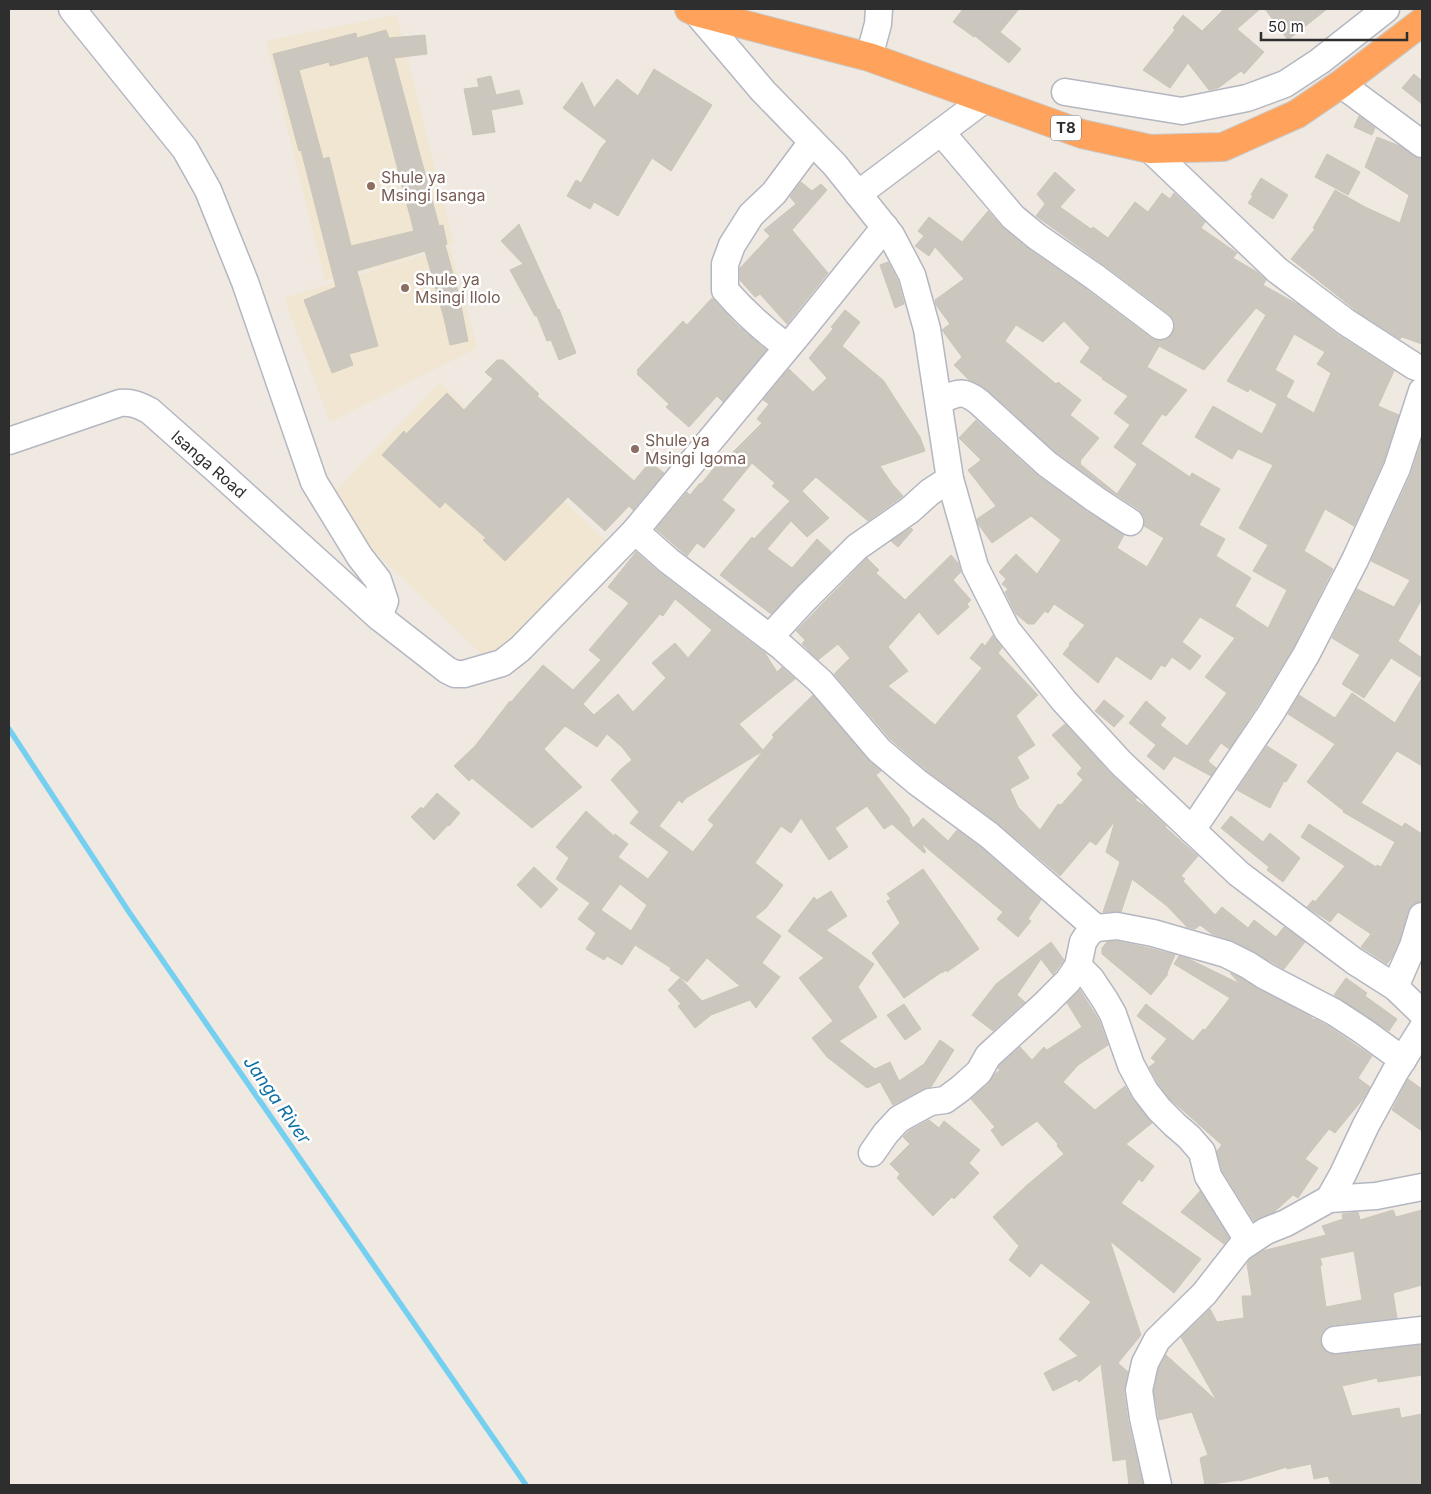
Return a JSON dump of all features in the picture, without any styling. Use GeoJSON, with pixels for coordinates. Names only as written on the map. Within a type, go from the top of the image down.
{"type":"FeatureCollection","features":[{"type":"Feature","properties":{"kind":"highway","name":"T8"},"geometry":{"type":"LineString","coordinates":[[693,11],[869,57],[1082,134],[1150,149],[1223,147],[1297,114],[1341,84],[1422,22]]}},
{"type":"Feature","properties":{"kind":"street"},"geometry":{"type":"LineString","coordinates":[[72,9],[185,150],[208,190],[245,282],[314,482],[360,558],[378,580],[385,601],[379,617]]}},
{"type":"Feature","properties":{"kind":"street"},"geometry":{"type":"LineString","coordinates":[[869,57],[878,24],[879,9]]}},
{"type":"Feature","properties":{"kind":"street"},"geometry":{"type":"LineString","coordinates":[[1065,92],[1182,111],[1247,98],[1285,84],[1320,61],[1386,9]]}},
{"type":"Feature","properties":{"kind":"street"},"geometry":{"type":"LineString","coordinates":[[693,11],[763,91],[835,165],[891,235],[912,275],[927,329],[950,479],[975,567],[1007,630],[1064,701],[1121,763],[1239,874],[1354,961],[1396,987],[1422,1013]]}},
{"type":"Feature","properties":{"kind":"street"},"geometry":{"type":"LineString","coordinates":[[1341,84],[1422,144]]}},
{"type":"Feature","properties":{"kind":"street"},"geometry":{"type":"LineString","coordinates":[[858,194],[985,98]]}},
{"type":"Feature","properties":{"kind":"street"},"geometry":{"type":"LineString","coordinates":[[941,132],[1013,217],[1036,236],[1160,326]]}},
{"type":"Feature","properties":{"kind":"street"},"geometry":{"type":"LineString","coordinates":[[787,347],[742,310],[725,290],[725,264],[732,245],[752,216],[774,193],[812,142]]}},
{"type":"Feature","properties":{"kind":"street"},"geometry":{"type":"LineString","coordinates":[[1150,149],[1277,270],[1346,322],[1422,370]]}},
{"type":"Feature","properties":{"kind":"street"},"geometry":{"type":"LineString","coordinates":[[885,227],[635,531],[669,561],[770,637],[821,682],[879,750],[916,782],[989,835],[1096,928]]}},
{"type":"Feature","properties":{"kind":"street"},"geometry":{"type":"LineString","coordinates":[[1192,830],[1271,713],[1306,655],[1355,560],[1397,468],[1422,392]]}},
{"type":"Feature","properties":{"kind":"street"},"geometry":{"type":"LineString","coordinates":[[939,401],[957,394],[969,394],[1047,464],[1130,522]]}},
{"type":"Feature","properties":{"kind":"street","name":"Isanga Road"},"geometry":{"type":"LineString","coordinates":[[9,441],[120,403],[129,402],[139,405],[150,411],[379,617],[446,670],[455,674],[464,674],[502,663],[520,648],[635,531]]}},
{"type":"Feature","properties":{"kind":"street"},"geometry":{"type":"LineString","coordinates":[[770,637],[804,599],[857,547],[950,479]]}},
{"type":"Feature","properties":{"kind":"street"},"geometry":{"type":"LineString","coordinates":[[1396,987],[1413,946],[1422,916]]}},
{"type":"Feature","properties":{"kind":"street"},"geometry":{"type":"LineString","coordinates":[[872,1153],[899,1119],[930,1102],[945,1100],[979,1072],[988,1056],[1068,981],[1078,966],[1083,942],[1089,933],[1096,928],[1117,926],[1153,933],[1226,954],[1334,1012],[1403,1060]]}},
{"type":"Feature","properties":{"kind":"street"},"geometry":{"type":"LineString","coordinates":[[1078,966],[1091,980],[1113,1014],[1131,1065],[1145,1091],[1202,1152],[1208,1176],[1249,1242]]}},
{"type":"Feature","properties":{"kind":"street"},"geometry":{"type":"LineString","coordinates":[[1329,1199],[1366,1125],[1422,1029]]}},
{"type":"Feature","properties":{"kind":"street"},"geometry":{"type":"LineString","coordinates":[[1158,1485],[1139,1390],[1145,1363],[1157,1340],[1204,1294],[1240,1248],[1266,1231],[1286,1223],[1329,1199],[1376,1196],[1422,1187]]}},
{"type":"Feature","properties":{"kind":"street"},"geometry":{"type":"LineString","coordinates":[[1335,1340],[1422,1330]]}},
{"type":"Feature","properties":{"kind":"shaded area"},"geometry":{"type":"Polygon","coordinates":[[[397,15],[454,244],[418,252],[411,257],[384,266],[325,280],[266,41],[397,15]]]}},
{"type":"Feature","properties":{"kind":"shaded area"},"geometry":{"type":"Polygon","coordinates":[[[450,247],[477,348],[330,422],[284,298],[450,247]]]}},
{"type":"Feature","properties":{"kind":"shaded area"},"geometry":{"type":"Polygon","coordinates":[[[440,382],[610,545],[494,666],[324,503],[440,382]]]}},
{"type":"Feature","properties":{"kind":"building"},"geometry":{"type":"Polygon","coordinates":[[[963,9],[1019,9],[1000,32],[1021,49],[1009,63],[975,36],[953,22],[963,9]]]}},
{"type":"Feature","properties":{"kind":"building"},"geometry":{"type":"Polygon","coordinates":[[[1224,9],[1260,9],[1237,29],[1264,52],[1244,74],[1241,71],[1218,88],[1209,90],[1188,63],[1170,88],[1143,70],[1175,30],[1173,28],[1183,15],[1202,31],[1224,9]]]}},
{"type":"Feature","properties":{"kind":"building"},"geometry":{"type":"Polygon","coordinates":[[[1265,9],[1327,9],[1288,40],[1265,9]]]}},
{"type":"Feature","properties":{"kind":"building"},"geometry":{"type":"Polygon","coordinates":[[[386,30],[389,38],[425,35],[427,54],[394,58],[439,226],[443,225],[447,244],[445,245],[462,306],[468,341],[450,345],[425,251],[357,271],[378,346],[349,354],[353,365],[332,373],[304,300],[336,287],[301,150],[299,151],[273,54],[356,33],[357,38],[386,30]],[[368,56],[330,66],[329,62],[299,70],[323,159],[329,157],[351,246],[414,231],[368,56]]]}},
{"type":"Feature","properties":{"kind":"building"},"geometry":{"type":"Polygon","coordinates":[[[654,69],[712,105],[671,171],[652,158],[618,216],[594,202],[590,209],[567,196],[576,180],[581,183],[607,141],[563,108],[582,82],[594,108],[617,79],[638,96],[654,69]]]}},
{"type":"Feature","properties":{"kind":"building"},"geometry":{"type":"Polygon","coordinates":[[[1414,74],[1422,81],[1422,104],[1402,88],[1414,74]]]}},
{"type":"Feature","properties":{"kind":"building"},"geometry":{"type":"Polygon","coordinates":[[[491,76],[496,95],[519,90],[523,104],[491,110],[495,132],[473,135],[464,89],[479,87],[477,79],[491,76]]]}},
{"type":"Feature","properties":{"kind":"building"},"geometry":{"type":"Polygon","coordinates":[[[1359,116],[1375,128],[1372,135],[1354,127],[1359,116]]]}},
{"type":"Feature","properties":{"kind":"building"},"geometry":{"type":"Polygon","coordinates":[[[1377,137],[1400,146],[1422,159],[1422,344],[1402,337],[1400,339],[1358,312],[1291,259],[1315,229],[1313,228],[1335,190],[1365,207],[1400,223],[1409,195],[1365,167],[1377,137]]]}},
{"type":"Feature","properties":{"kind":"building"},"geometry":{"type":"Polygon","coordinates":[[[1327,154],[1360,172],[1348,195],[1315,177],[1327,154]]]}},
{"type":"Feature","properties":{"kind":"building"},"geometry":{"type":"Polygon","coordinates":[[[1055,172],[1075,190],[1060,207],[1091,229],[1093,227],[1108,238],[1135,202],[1148,212],[1162,193],[1170,199],[1174,193],[1205,222],[1201,228],[1237,253],[1233,258],[1257,272],[1266,280],[1263,285],[1299,305],[1338,335],[1394,371],[1378,406],[1399,415],[1383,463],[1354,526],[1325,509],[1304,551],[1333,569],[1293,648],[1258,705],[1229,749],[1221,743],[1208,761],[1216,768],[1211,776],[1174,756],[1164,770],[1147,756],[1156,745],[1129,723],[1146,701],[1166,718],[1160,725],[1187,746],[1227,693],[1205,677],[1235,638],[1200,617],[1182,642],[1201,656],[1190,670],[1172,657],[1165,667],[1161,665],[1151,680],[1116,656],[1098,683],[1063,654],[1085,625],[1054,604],[1048,613],[1045,611],[1034,624],[1028,624],[1016,614],[1005,592],[1008,589],[1002,584],[1006,579],[999,572],[1016,554],[1037,574],[1061,540],[1031,516],[992,543],[978,524],[977,519],[996,506],[968,470],[981,460],[959,438],[976,420],[1038,476],[1086,511],[1124,535],[1117,548],[1147,567],[1164,538],[1144,526],[1144,516],[1138,509],[1056,452],[989,391],[968,379],[954,365],[962,357],[942,330],[950,324],[936,305],[935,300],[964,279],[935,247],[929,256],[915,246],[924,236],[918,231],[929,217],[962,242],[988,211],[1003,228],[1027,248],[1151,338],[1159,341],[1166,340],[1172,335],[1175,327],[1174,320],[1169,314],[1036,216],[1045,204],[1037,194],[1055,172]],[[1256,308],[1204,370],[1159,346],[1147,367],[1187,390],[1166,416],[1162,414],[1141,444],[1190,477],[1192,473],[1220,489],[1199,525],[1225,539],[1216,556],[1251,578],[1235,606],[1268,628],[1287,590],[1253,571],[1268,545],[1239,528],[1273,465],[1238,449],[1232,459],[1195,437],[1213,406],[1262,434],[1277,404],[1249,389],[1248,392],[1227,381],[1266,315],[1256,308]],[[1064,321],[1043,342],[1016,325],[1005,341],[1056,384],[1058,382],[1081,400],[1070,415],[1099,438],[1080,461],[1080,464],[1117,494],[1137,464],[1114,447],[1130,425],[1114,413],[1128,396],[1080,362],[1090,348],[1064,321]],[[1294,334],[1275,370],[1294,381],[1286,397],[1314,413],[1331,373],[1317,364],[1325,352],[1294,334]]]}},
{"type":"Feature","properties":{"kind":"building"},"geometry":{"type":"Polygon","coordinates":[[[1261,178],[1288,195],[1273,219],[1248,203],[1261,178]]]}},
{"type":"Feature","properties":{"kind":"building"},"geometry":{"type":"Polygon","coordinates":[[[801,182],[812,191],[821,184],[827,190],[792,230],[828,273],[787,324],[760,294],[755,297],[740,280],[740,268],[770,236],[764,230],[796,204],[790,197],[801,182]]]}},
{"type":"Feature","properties":{"kind":"building"},"geometry":{"type":"Polygon","coordinates":[[[519,224],[559,309],[576,353],[559,360],[551,340],[547,341],[537,316],[535,316],[510,270],[523,264],[501,241],[519,224]]]}},
{"type":"Feature","properties":{"kind":"building"},"geometry":{"type":"Polygon","coordinates":[[[888,262],[898,281],[904,304],[895,308],[880,265],[888,262]]]}},
{"type":"Feature","properties":{"kind":"building"},"geometry":{"type":"Polygon","coordinates":[[[712,298],[736,324],[766,350],[723,402],[717,396],[689,427],[666,407],[669,404],[637,374],[637,370],[683,321],[687,325],[712,298]]]}},
{"type":"Feature","properties":{"kind":"building"},"geometry":{"type":"Polygon","coordinates":[[[845,310],[860,322],[842,346],[883,380],[920,437],[925,451],[880,466],[903,496],[868,521],[816,477],[802,491],[829,518],[807,537],[791,521],[767,549],[792,568],[817,539],[831,552],[771,614],[720,575],[752,537],[754,539],[790,501],[772,486],[775,483],[752,463],[722,500],[735,510],[704,548],[697,543],[687,556],[656,529],[687,492],[690,495],[701,484],[726,453],[729,456],[762,423],[757,419],[769,404],[763,400],[789,369],[813,392],[827,378],[809,358],[833,329],[831,327],[845,310]]]}},
{"type":"Feature","properties":{"kind":"building"},"geometry":{"type":"Polygon","coordinates":[[[497,360],[503,360],[539,394],[537,396],[634,481],[650,462],[664,473],[633,510],[629,506],[605,531],[568,497],[505,561],[483,540],[486,538],[445,502],[440,508],[382,455],[404,431],[406,434],[447,393],[464,410],[493,379],[485,372],[497,360]]]}},
{"type":"Feature","properties":{"kind":"building"},"geometry":{"type":"Polygon","coordinates":[[[1422,439],[1422,599],[1398,641],[1422,658],[1422,678],[1391,658],[1364,698],[1342,684],[1360,655],[1332,638],[1357,589],[1394,607],[1410,580],[1371,561],[1411,474],[1422,439]]]}},
{"type":"Feature","properties":{"kind":"building"},"geometry":{"type":"Polygon","coordinates":[[[911,528],[913,530],[898,547],[891,541],[911,528]]]}},
{"type":"Feature","properties":{"kind":"building"},"geometry":{"type":"Polygon","coordinates":[[[636,552],[660,573],[765,653],[777,672],[782,667],[795,679],[739,724],[763,750],[774,737],[772,735],[813,695],[868,760],[881,771],[876,775],[910,819],[913,828],[923,818],[948,841],[957,830],[980,847],[1041,900],[1028,919],[1031,921],[1018,937],[997,919],[1003,912],[921,843],[926,852],[924,853],[892,824],[884,829],[867,806],[835,828],[848,847],[829,860],[801,818],[791,833],[781,826],[755,863],[783,885],[766,908],[755,917],[781,936],[762,963],[780,977],[756,1008],[750,1000],[711,1015],[695,1028],[678,1006],[681,1004],[668,990],[680,978],[702,1001],[740,986],[707,958],[687,982],[670,970],[671,968],[635,945],[622,965],[607,956],[604,960],[586,949],[596,933],[578,919],[590,903],[556,879],[569,858],[556,847],[586,811],[614,836],[615,834],[628,844],[618,857],[648,879],[669,852],[630,823],[639,812],[611,780],[632,760],[622,747],[607,734],[597,747],[565,726],[544,749],[582,787],[532,828],[472,778],[469,781],[454,766],[475,746],[510,701],[543,665],[573,690],[601,660],[589,650],[629,603],[608,587],[636,552]],[[675,599],[663,616],[660,614],[583,704],[594,715],[618,694],[633,712],[666,678],[652,663],[675,643],[688,658],[712,630],[675,599]],[[763,751],[686,798],[682,803],[679,800],[659,826],[693,852],[714,825],[708,820],[763,751]],[[620,884],[601,910],[631,931],[647,905],[620,884]]]}},
{"type":"Feature","properties":{"kind":"building"},"geometry":{"type":"Polygon","coordinates":[[[951,555],[958,563],[961,572],[953,580],[971,600],[967,604],[969,607],[938,635],[919,612],[888,647],[908,671],[888,686],[935,725],[982,668],[970,658],[982,643],[985,646],[993,635],[1002,648],[998,653],[1038,695],[1016,716],[1035,745],[1017,757],[1029,778],[1010,789],[1018,807],[1040,830],[1058,804],[1061,805],[1083,780],[1077,774],[1082,768],[1052,735],[1065,724],[1110,773],[1137,798],[1135,800],[1145,806],[1165,827],[1198,856],[1181,876],[1185,879],[1183,881],[1215,915],[1222,907],[1248,928],[1254,920],[1276,937],[1284,927],[1305,942],[1284,969],[1233,941],[1212,934],[1200,925],[1195,929],[1187,927],[1167,906],[1132,879],[1121,912],[1103,912],[1120,862],[1106,852],[1115,821],[1096,845],[1090,841],[1060,876],[999,824],[926,770],[890,739],[834,674],[850,658],[838,644],[818,660],[802,644],[805,640],[796,631],[867,558],[879,570],[876,573],[905,600],[951,555]]]}},
{"type":"Feature","properties":{"kind":"building"},"geometry":{"type":"Polygon","coordinates":[[[1422,678],[1422,766],[1397,751],[1361,803],[1402,827],[1405,823],[1422,834],[1422,901],[1412,905],[1408,911],[1399,941],[1387,964],[1361,947],[1371,934],[1338,912],[1330,922],[1307,907],[1313,900],[1315,902],[1345,866],[1301,837],[1309,824],[1376,867],[1377,865],[1381,867],[1395,842],[1343,812],[1307,782],[1335,744],[1288,714],[1299,695],[1335,718],[1352,693],[1395,723],[1422,678]]]}},
{"type":"Feature","properties":{"kind":"building"},"geometry":{"type":"Polygon","coordinates":[[[1104,700],[1124,716],[1114,727],[1095,711],[1104,700]]]}},
{"type":"Feature","properties":{"kind":"building"},"geometry":{"type":"Polygon","coordinates":[[[1267,746],[1297,765],[1286,782],[1284,781],[1270,808],[1237,790],[1267,746]]]}},
{"type":"Feature","properties":{"kind":"building"},"geometry":{"type":"Polygon","coordinates":[[[437,793],[460,813],[434,840],[411,817],[421,807],[423,809],[437,793]]]}},
{"type":"Feature","properties":{"kind":"building"},"geometry":{"type":"Polygon","coordinates":[[[1231,816],[1263,842],[1270,833],[1300,858],[1283,882],[1267,870],[1269,867],[1221,828],[1231,816]]]}},
{"type":"Feature","properties":{"kind":"building"},"geometry":{"type":"Polygon","coordinates":[[[534,867],[558,889],[541,908],[517,885],[534,867]]]}},
{"type":"Feature","properties":{"kind":"building"},"geometry":{"type":"Polygon","coordinates":[[[923,869],[979,949],[947,972],[946,970],[942,972],[904,998],[872,953],[900,923],[887,901],[891,899],[887,894],[923,869]]]}},
{"type":"Feature","properties":{"kind":"building"},"geometry":{"type":"Polygon","coordinates":[[[831,891],[847,916],[826,930],[874,964],[858,987],[877,1017],[839,1041],[875,1069],[890,1062],[899,1081],[924,1064],[940,1040],[954,1050],[931,1087],[923,1089],[893,1105],[880,1082],[867,1088],[827,1057],[812,1038],[833,1021],[799,978],[824,958],[788,931],[814,897],[817,900],[831,891]]]}},
{"type":"Feature","properties":{"kind":"building"},"geometry":{"type":"Polygon","coordinates":[[[1116,941],[1175,955],[1168,974],[1151,995],[1102,954],[1102,948],[1107,942],[1116,941]]]}},
{"type":"Feature","properties":{"kind":"building"},"geometry":{"type":"Polygon","coordinates":[[[1051,942],[1064,960],[1053,975],[1041,959],[1017,995],[1025,1002],[993,1031],[972,1015],[996,984],[1051,942]]]}},
{"type":"Feature","properties":{"kind":"building"},"geometry":{"type":"Polygon","coordinates":[[[1179,956],[1240,984],[1230,973],[1241,978],[1326,1025],[1372,1056],[1358,1078],[1370,1087],[1363,1099],[1335,1133],[1329,1129],[1305,1159],[1318,1168],[1298,1198],[1293,1195],[1274,1212],[1254,1221],[1222,1170],[1217,1151],[1222,1145],[1170,1099],[1149,1067],[1156,1062],[1151,1058],[1167,1039],[1137,1016],[1146,1004],[1193,1041],[1203,1029],[1205,1030],[1230,998],[1174,964],[1179,956]]]}},
{"type":"Feature","properties":{"kind":"building"},"geometry":{"type":"Polygon","coordinates":[[[1346,978],[1367,993],[1365,996],[1397,1019],[1389,1031],[1334,995],[1346,978]]]}},
{"type":"Feature","properties":{"kind":"building"},"geometry":{"type":"Polygon","coordinates":[[[1080,990],[1099,1020],[1108,1045],[1078,1065],[1063,1082],[1095,1110],[1125,1086],[1133,1100],[1152,1123],[1126,1144],[1154,1166],[1142,1182],[1139,1179],[1121,1203],[1201,1259],[1174,1293],[1110,1241],[1141,1335],[1118,1363],[1128,1372],[1124,1392],[1128,1421],[1143,1485],[1129,1485],[1126,1459],[1113,1461],[1101,1364],[1079,1382],[1077,1379],[1053,1391],[1044,1373],[1078,1356],[1059,1339],[1091,1302],[1041,1263],[1030,1277],[1009,1260],[1019,1246],[993,1217],[1064,1154],[1057,1146],[1058,1144],[1037,1121],[1002,1146],[991,1130],[995,1127],[971,1099],[989,1083],[1000,1070],[998,1068],[1000,1065],[1020,1047],[1032,1060],[1044,1047],[1047,1050],[1082,1027],[1067,1003],[1080,990]]]}},
{"type":"Feature","properties":{"kind":"building"},"geometry":{"type":"Polygon","coordinates":[[[904,1004],[921,1029],[905,1040],[887,1015],[904,1004]]]}},
{"type":"Feature","properties":{"kind":"building"},"geometry":{"type":"Polygon","coordinates":[[[1408,1079],[1422,1089],[1422,1131],[1392,1110],[1408,1079]]]}},
{"type":"Feature","properties":{"kind":"building"},"geometry":{"type":"Polygon","coordinates":[[[929,1120],[939,1128],[944,1121],[980,1150],[969,1163],[979,1173],[954,1199],[952,1197],[933,1216],[897,1178],[900,1174],[890,1164],[910,1144],[903,1137],[909,1131],[929,1120]]]}},
{"type":"Feature","properties":{"kind":"building"},"geometry":{"type":"Polygon","coordinates":[[[1200,1191],[1229,1238],[1224,1244],[1181,1212],[1200,1191]]]}},
{"type":"Feature","properties":{"kind":"building"},"geometry":{"type":"Polygon","coordinates":[[[1393,1210],[1396,1217],[1422,1210],[1422,1285],[1393,1293],[1397,1318],[1333,1325],[1326,1328],[1321,1334],[1320,1341],[1323,1349],[1330,1354],[1336,1355],[1422,1345],[1422,1375],[1378,1382],[1377,1378],[1342,1386],[1352,1416],[1399,1408],[1401,1418],[1422,1414],[1422,1483],[1409,1485],[1331,1485],[1328,1476],[1314,1479],[1311,1464],[1287,1469],[1287,1467],[1240,1481],[1205,1485],[1200,1458],[1208,1455],[1192,1412],[1159,1420],[1154,1391],[1159,1368],[1166,1355],[1217,1401],[1181,1337],[1210,1309],[1217,1322],[1244,1318],[1242,1296],[1252,1296],[1247,1264],[1250,1259],[1262,1251],[1326,1235],[1322,1226],[1343,1219],[1342,1214],[1358,1212],[1360,1220],[1393,1210]],[[1354,1251],[1320,1258],[1326,1307],[1362,1300],[1354,1251]]]}},
{"type":"Feature","properties":{"kind":"waterway","name":"Janga River"},"geometry":{"type":"LineString","coordinates":[[9,729],[129,912],[526,1485]]}},
{"type":"Feature","properties":{"kind":"place","name":"Shule ya Msingi Isanga"},"geometry":{"type":"Point","coordinates":[371,186]}},
{"type":"Feature","properties":{"kind":"place","name":"Shule ya Msingi Ilolo"},"geometry":{"type":"Point","coordinates":[405,288]}},
{"type":"Feature","properties":{"kind":"place","name":"Shule ya Msingi Igoma"},"geometry":{"type":"Point","coordinates":[635,449]}}]}
